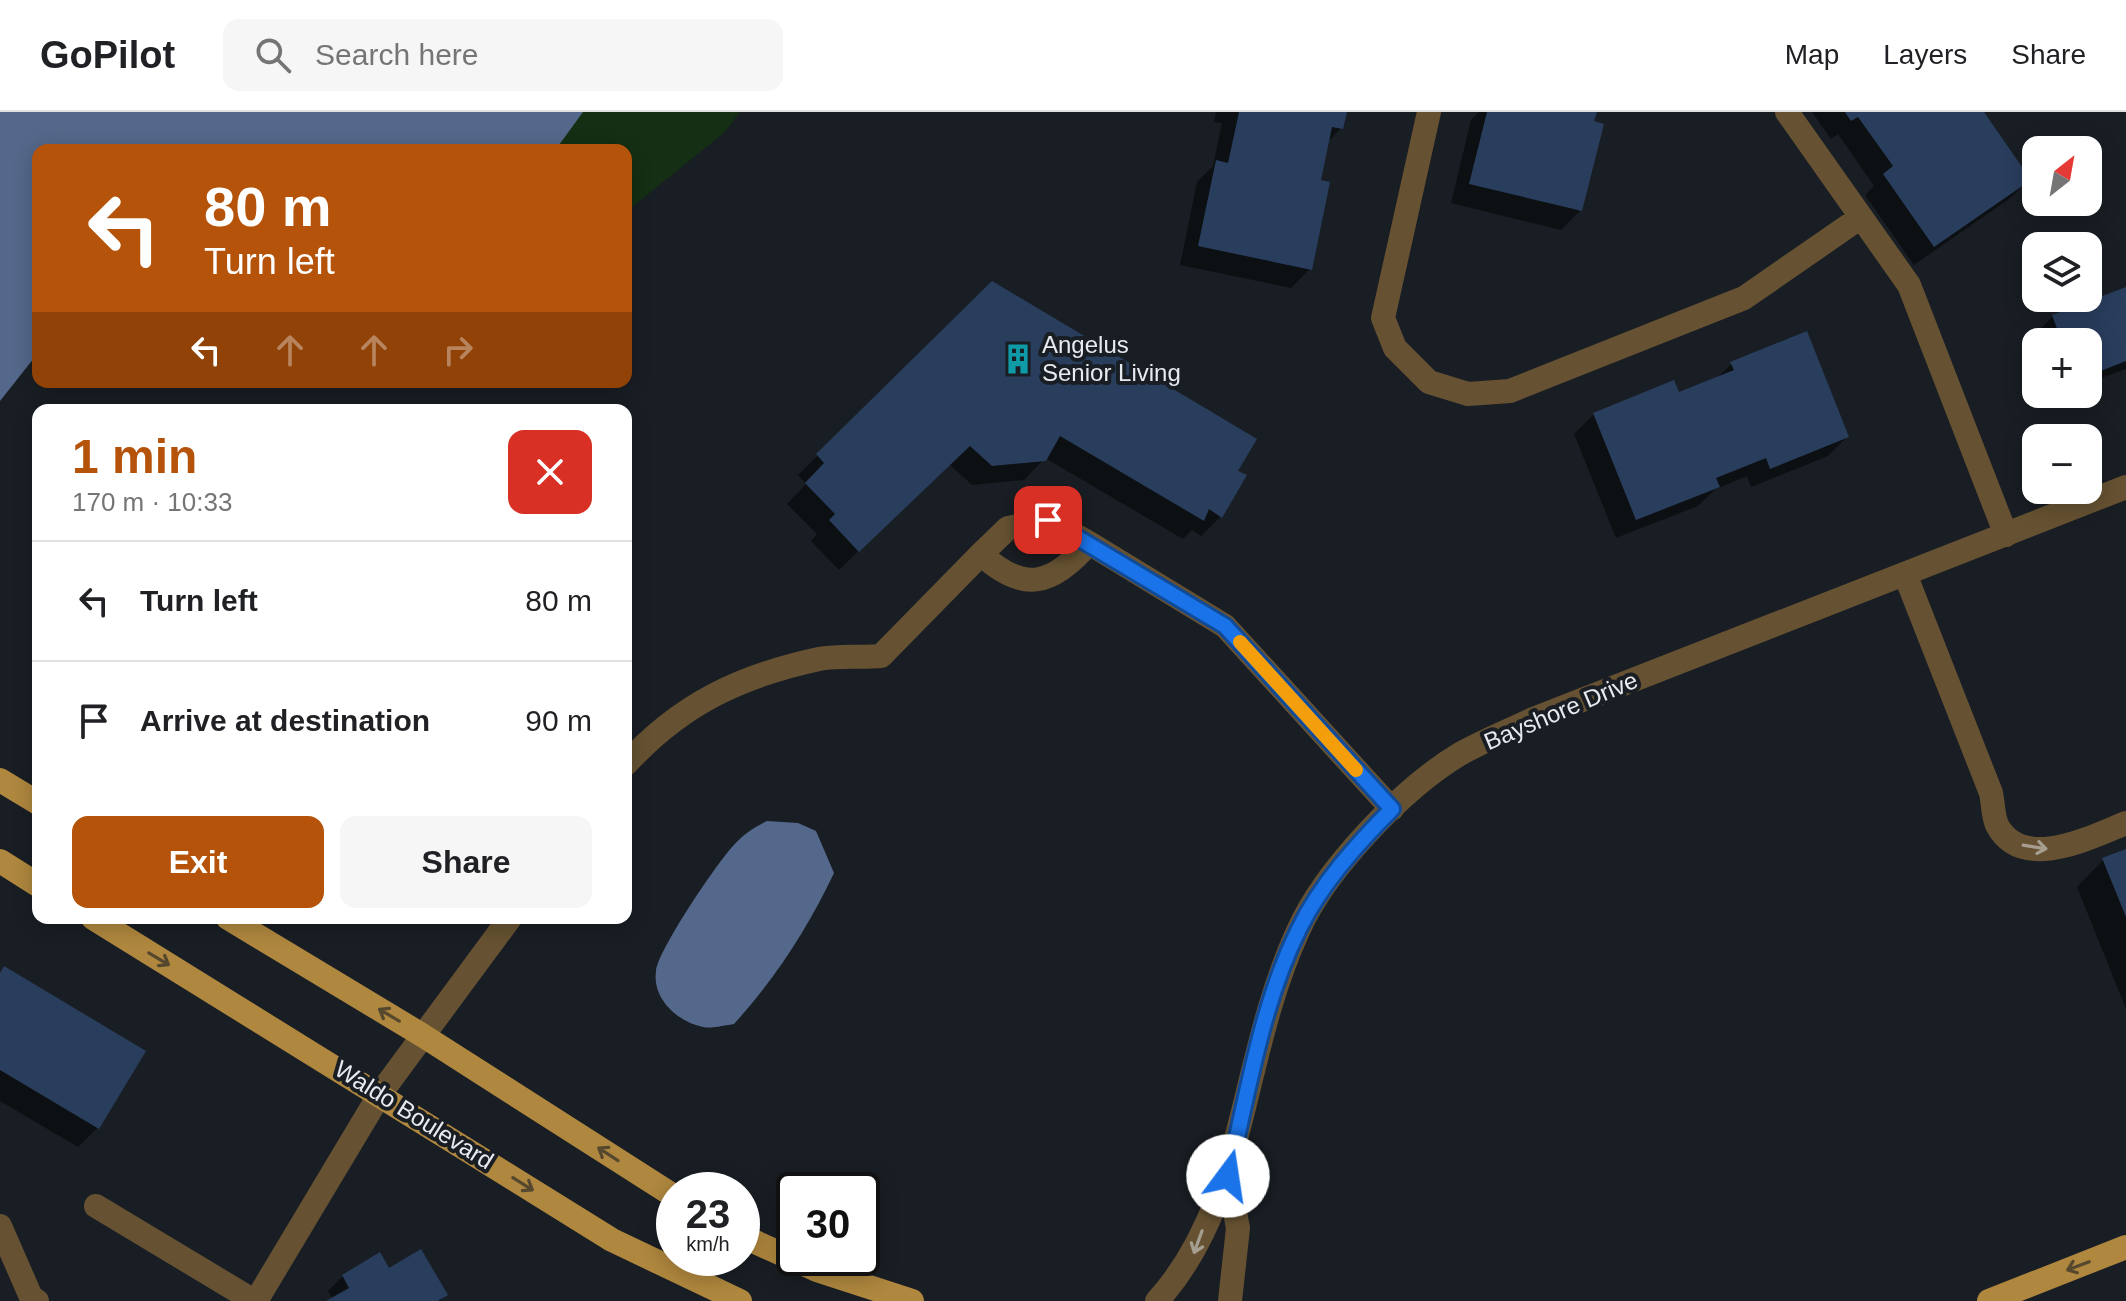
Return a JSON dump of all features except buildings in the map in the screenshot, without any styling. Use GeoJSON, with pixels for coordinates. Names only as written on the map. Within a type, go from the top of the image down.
{"type":"FeatureCollection","features":[{"type":"Feature","properties":{"kind":"main road"},"geometry":{"type":"LineString","coordinates":[[0,780],[32,799]]}},
{"type":"Feature","properties":{"kind":"main road"},"geometry":{"type":"LineString","coordinates":[[0,861],[32,881]]}},
{"type":"Feature","properties":{"kind":"main road","name":"Waldo Boulevard"},"geometry":{"type":"LineString","coordinates":[[103,924],[612,1240],[740,1301]]}},
{"type":"Feature","properties":{"kind":"main road"},"geometry":{"type":"LineString","coordinates":[[238,924],[422,1035],[656,1184]]}},
{"type":"Feature","properties":{"kind":"main road"},"geometry":{"type":"LineString","coordinates":[[760,1244],[817,1270],[912,1301]]}},
{"type":"Feature","properties":{"kind":"main road"},"geometry":{"type":"LineString","coordinates":[[1989,1301],[2126,1247]]}},
{"type":"Feature","properties":{"kind":"street"},"geometry":{"type":"LineString","coordinates":[[1429,112],[1383,318],[1395,348],[1429,382],[1468,394],[1510,391],[1744,298],[1861,217]]}},
{"type":"Feature","properties":{"kind":"street"},"geometry":{"type":"LineString","coordinates":[[1787,112],[1909,285],[2006,535]]}},
{"type":"Feature","properties":{"kind":"street","name":"Bayshore Drive"},"geometry":{"type":"LineString","coordinates":[[1228,1176],[1270,1006],[1299,928],[1358,843],[1424,780],[1460,755],[1531,720],[2126,487]]}},
{"type":"Feature","properties":{"kind":"street"},"geometry":{"type":"LineString","coordinates":[[632,757],[656,731],[694,704],[728,688],[822,659],[881,656],[1008,528],[1048,520],[1225,626],[1392,809]]}},
{"type":"Feature","properties":{"kind":"street"},"geometry":{"type":"LineString","coordinates":[[981,554],[999,571],[1018,579],[1037,580],[1071,564],[1089,543]]}},
{"type":"Feature","properties":{"kind":"street"},"geometry":{"type":"LineString","coordinates":[[1905,574],[1991,793],[1996,824],[2010,839],[2025,846],[2048,849],[2072,844],[2126,823]]}},
{"type":"Feature","properties":{"kind":"street"},"geometry":{"type":"LineString","coordinates":[[96,1206],[255,1301],[380,1094],[505,924]]}},
{"type":"Feature","properties":{"kind":"street"},"geometry":{"type":"LineString","coordinates":[[1157,1301],[1193,1254],[1228,1176]]}},
{"type":"Feature","properties":{"kind":"street"},"geometry":{"type":"LineString","coordinates":[[1228,1176],[1238,1228],[1230,1301]]}},
{"type":"Feature","properties":{"kind":"street"},"geometry":{"type":"LineString","coordinates":[[0,1226],[30,1300]]}},
{"type":"Feature","properties":{"kind":"green space"},"geometry":{"type":"Polygon","coordinates":[[[443,112],[740,112],[725,132],[632,207],[632,144],[394,144],[443,112]]]}},
{"type":"Feature","properties":{"kind":"water"},"geometry":{"type":"Polygon","coordinates":[[[0,112],[583,112],[560,144],[32,144],[32,361],[0,401],[0,112]]]}},
{"type":"Feature","properties":{"kind":"water"},"geometry":{"type":"Polygon","coordinates":[[[767,821],[798,823],[816,831],[834,873],[790,952],[734,1024],[710,1028],[694,1024],[669,1008],[658,991],[656,971],[659,960],[689,907],[725,855],[745,835],[767,821]]]}},
{"type":"Feature","properties":{"kind":"slow traffic"},"geometry":{"type":"LineString","coordinates":[[1240,642],[1356,770]]}},
{"type":"Feature","properties":{"kind":"place","name":"Angelus Senior Living"},"geometry":{"type":"Point","coordinates":[1018,359]}},
{"type":"Feature","properties":{"kind":"route"},"geometry":{"type":"LineString","coordinates":[[1048,520],[1225,626],[1392,809],[1358,843],[1299,928],[1270,1006],[1228,1176]]}}]}
